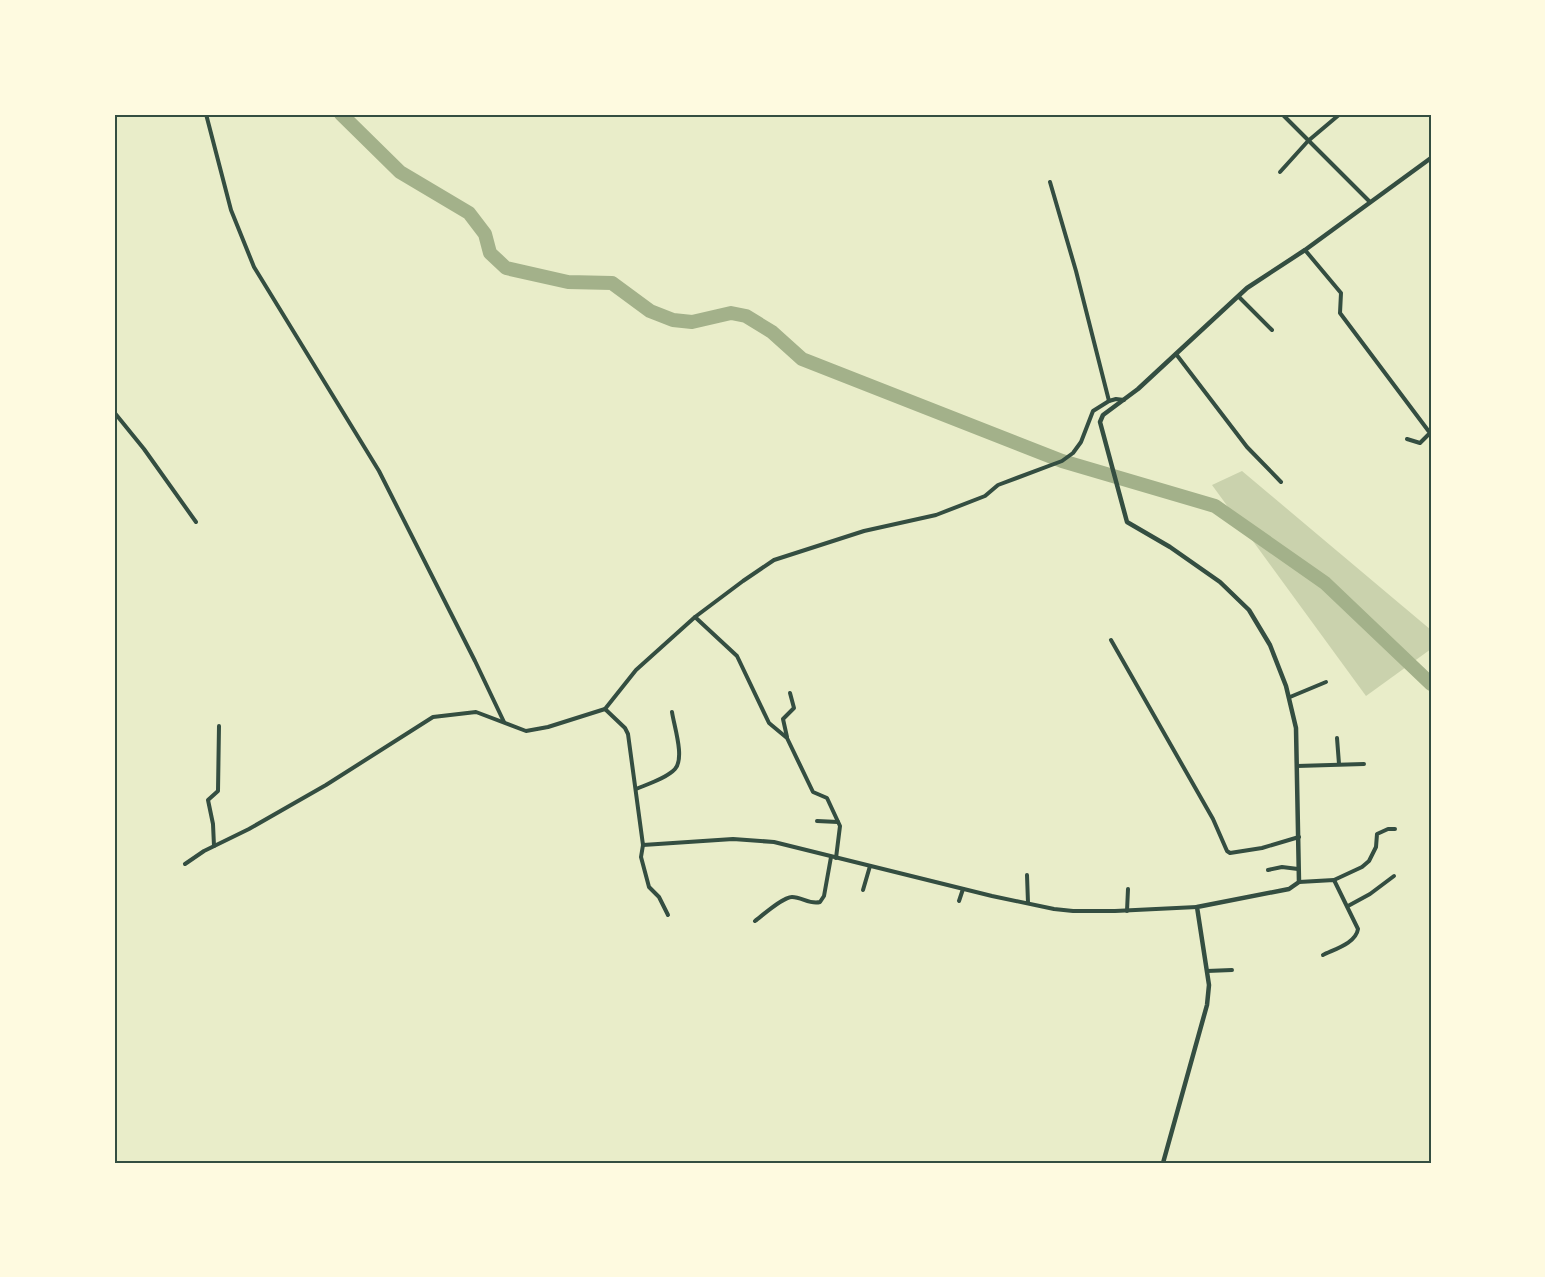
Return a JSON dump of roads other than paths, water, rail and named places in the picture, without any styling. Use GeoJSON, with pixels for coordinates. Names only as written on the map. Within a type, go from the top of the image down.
{"type":"FeatureCollection","features":[{"type":"Feature","properties":{"kind":"street"},"geometry":{"type":"LineString","coordinates":[[206,114],[228,203],[254,267],[379,471],[504,723]]}},
{"type":"Feature","properties":{"kind":"street"},"geometry":{"type":"LineString","coordinates":[[1282,114],[1370,202]]}},
{"type":"Feature","properties":{"kind":"street"},"geometry":{"type":"LineString","coordinates":[[1280,172],[1308,141],[1340,114]]}},
{"type":"Feature","properties":{"kind":"street"},"geometry":{"type":"LineString","coordinates":[[1299,882],[1296,728],[1290,697],[1270,645],[1246,606],[1194,563],[1130,524],[1126,519],[1100,422],[1102,415],[1124,400],[1247,288],[1305,250],[1431,158]]}},
{"type":"Feature","properties":{"kind":"street"},"geometry":{"type":"LineString","coordinates":[[1050,182],[1074,262],[1109,401]]}},
{"type":"Feature","properties":{"kind":"street"},"geometry":{"type":"LineString","coordinates":[[1305,250],[1341,293],[1340,313],[1431,433],[1420,443],[1407,440]]}},
{"type":"Feature","properties":{"kind":"street"},"geometry":{"type":"LineString","coordinates":[[1239,297],[1272,330]]}},
{"type":"Feature","properties":{"kind":"street"},"geometry":{"type":"LineString","coordinates":[[1176,354],[1236,434],[1281,482]]}},
{"type":"Feature","properties":{"kind":"street"},"geometry":{"type":"LineString","coordinates":[[184,864],[214,846],[249,830],[326,785],[433,717],[476,712],[525,731],[558,724],[605,709],[636,670],[695,617],[774,560],[864,531],[936,515],[985,496],[998,485],[1062,461],[1073,453],[1081,442],[1093,411],[1109,401],[1124,400]]}},
{"type":"Feature","properties":{"kind":"street"},"geometry":{"type":"LineString","coordinates":[[114,412],[144,449],[195,522]]}},
{"type":"Feature","properties":{"kind":"street"},"geometry":{"type":"LineString","coordinates":[[695,617],[737,656],[769,723],[787,738]]}},
{"type":"Feature","properties":{"kind":"street"},"geometry":{"type":"LineString","coordinates":[[1112,640],[1213,819],[1227,851],[1241,853],[1299,837]]}},
{"type":"Feature","properties":{"kind":"street"},"geometry":{"type":"LineString","coordinates":[[1290,697],[1326,682]]}},
{"type":"Feature","properties":{"kind":"street"},"geometry":{"type":"LineString","coordinates":[[790,693],[794,708],[783,718],[787,738],[813,792],[815,795],[826,796],[838,822],[840,828],[836,858]]}},
{"type":"Feature","properties":{"kind":"street"},"geometry":{"type":"LineString","coordinates":[[605,709],[626,728],[628,734],[644,845],[641,857],[649,887],[659,897],[668,915]]}},
{"type":"Feature","properties":{"kind":"street"},"geometry":{"type":"LineString","coordinates":[[636,789],[673,771],[678,765],[680,754],[672,712]]}},
{"type":"Feature","properties":{"kind":"street"},"geometry":{"type":"LineString","coordinates":[[214,846],[213,824],[208,800],[218,791],[219,726]]}},
{"type":"Feature","properties":{"kind":"street"},"geometry":{"type":"LineString","coordinates":[[1337,738],[1339,764]]}},
{"type":"Feature","properties":{"kind":"street"},"geometry":{"type":"LineString","coordinates":[[1297,766],[1364,764]]}},
{"type":"Feature","properties":{"kind":"street"},"geometry":{"type":"LineString","coordinates":[[817,821],[838,822]]}},
{"type":"Feature","properties":{"kind":"street"},"geometry":{"type":"LineString","coordinates":[[644,845],[733,839],[774,842],[1028,903],[1073,911],[1127,911],[1197,907],[1289,889],[1299,882],[1334,880],[1362,867],[1373,854],[1377,834],[1388,829],[1395,829]]}},
{"type":"Feature","properties":{"kind":"street"},"geometry":{"type":"LineString","coordinates":[[755,921],[786,898],[820,902],[824,896],[831,857]]}},
{"type":"Feature","properties":{"kind":"street"},"geometry":{"type":"LineString","coordinates":[[863,890],[870,866]]}},
{"type":"Feature","properties":{"kind":"street"},"geometry":{"type":"LineString","coordinates":[[1268,870],[1282,867],[1298,869]]}},
{"type":"Feature","properties":{"kind":"street"},"geometry":{"type":"LineString","coordinates":[[1027,874],[1028,903]]}},
{"type":"Feature","properties":{"kind":"street"},"geometry":{"type":"LineString","coordinates":[[1348,906],[1370,894],[1394,876]]}},
{"type":"Feature","properties":{"kind":"street"},"geometry":{"type":"LineString","coordinates":[[1323,955],[1352,939],[1358,933],[1348,906],[1334,880]]}},
{"type":"Feature","properties":{"kind":"street"},"geometry":{"type":"LineString","coordinates":[[959,901],[963,889]]}},
{"type":"Feature","properties":{"kind":"street"},"geometry":{"type":"LineString","coordinates":[[1127,911],[1128,890]]}},
{"type":"Feature","properties":{"kind":"street"},"geometry":{"type":"LineString","coordinates":[[1164,1163],[1209,996],[1197,907]]}},
{"type":"Feature","properties":{"kind":"street"},"geometry":{"type":"LineString","coordinates":[[1207,970],[1232,970]]}},
{"type":"Feature","properties":{"kind":"waterway"},"geometry":{"type":"LineString","coordinates":[[341,114],[400,172],[469,213],[485,234],[490,253],[506,268],[568,282],[612,283],[650,311],[673,320],[692,322],[731,313],[746,316],[772,332],[802,359],[1062,461],[1215,506],[1325,583],[1431,684]]}}]}
